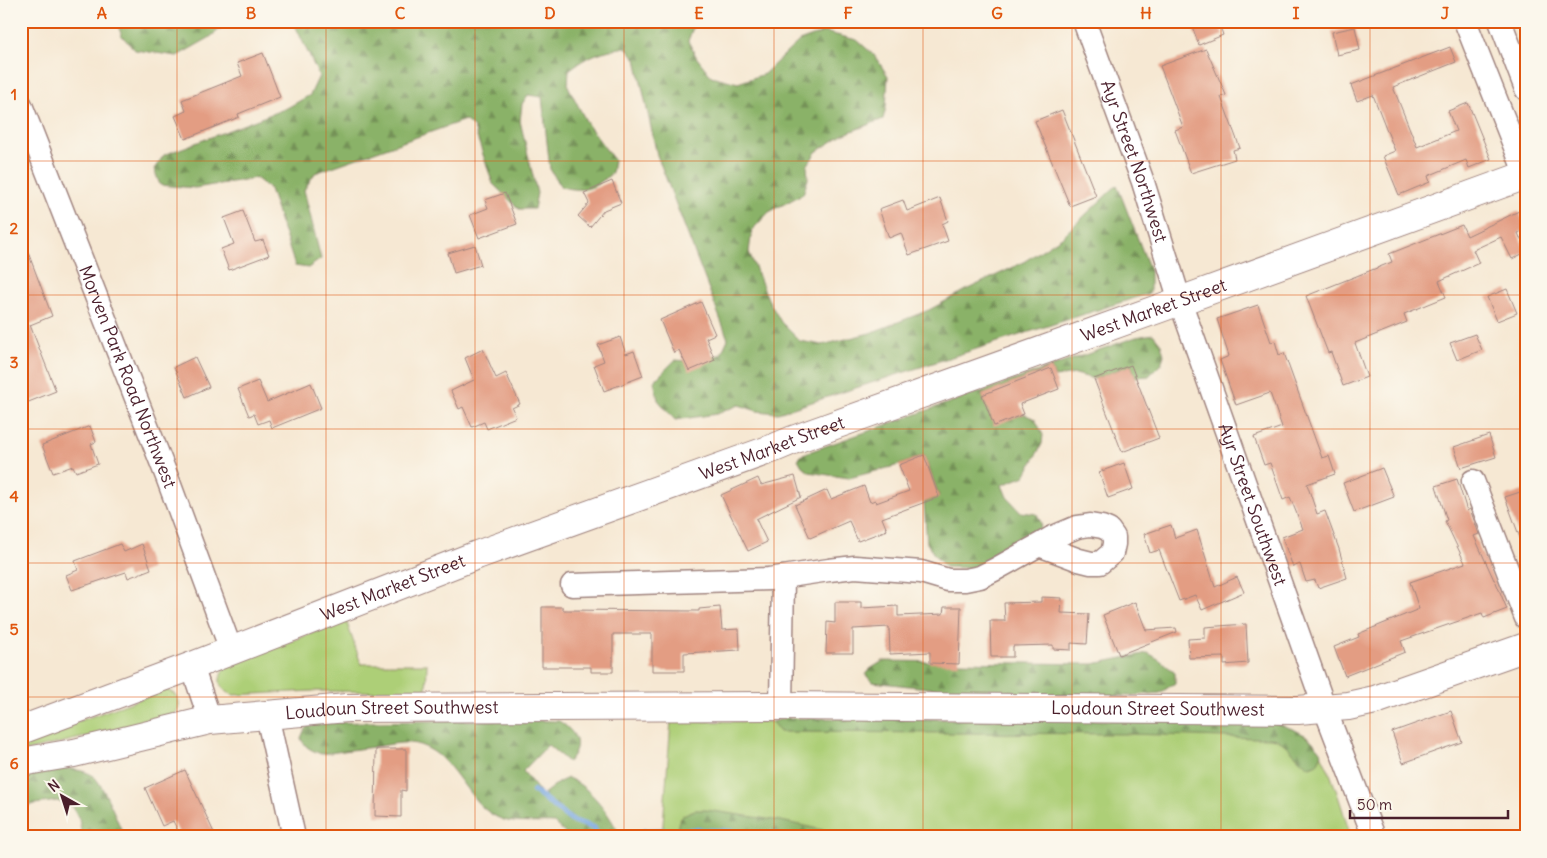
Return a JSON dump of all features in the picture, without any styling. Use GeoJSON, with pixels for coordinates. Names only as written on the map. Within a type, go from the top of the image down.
{"type":"FeatureCollection","features":[{"type":"Feature","properties":{"kind":"main road","name":"West Market Street"},"geometry":{"type":"LineString","coordinates":[[21,730],[477,556],[1526,175]]}},
{"type":"Feature","properties":{"kind":"main road","name":"Loudoun Street Southwest"},"geometry":{"type":"LineString","coordinates":[[21,762],[74,753],[210,720],[347,708],[775,706],[1325,709],[1375,700],[1526,648]]}},
{"type":"Feature","properties":{"kind":"street","name":"Ayr Street Northwest"},"geometry":{"type":"LineString","coordinates":[[1084,21],[1144,182],[1180,302]]}},
{"type":"Feature","properties":{"kind":"street"},"geometry":{"type":"LineString","coordinates":[[1465,21],[1526,175]]}},
{"type":"Feature","properties":{"kind":"street"},"geometry":{"type":"LineString","coordinates":[[1500,21],[1526,89]]}},
{"type":"Feature","properties":{"kind":"street","name":"Morven Park Road Northwest"},"geometry":{"type":"LineString","coordinates":[[21,104],[167,477],[231,650]]}},
{"type":"Feature","properties":{"kind":"street","name":"Ayr Street Southwest"},"geometry":{"type":"LineString","coordinates":[[1180,302],[1325,709],[1374,837]]}},
{"type":"Feature","properties":{"kind":"street"},"geometry":{"type":"LineString","coordinates":[[1473,481],[1526,618]]}},
{"type":"Feature","properties":{"kind":"street"},"geometry":{"type":"LineString","coordinates":[[572,585],[776,578],[855,567],[921,572],[948,580],[965,580],[980,577],[1038,545]]}},
{"type":"Feature","properties":{"kind":"street"},"geometry":{"type":"LineString","coordinates":[[775,706],[776,578]]}},
{"type":"Feature","properties":{"kind":"street"},"geometry":{"type":"LineString","coordinates":[[192,666],[210,720]]}},
{"type":"Feature","properties":{"kind":"street"},"geometry":{"type":"LineString","coordinates":[[267,715],[294,837]]}},
{"type":"Feature","properties":{"kind":"green space"},"geometry":{"type":"Polygon","coordinates":[[[116,21],[230,21],[209,38],[177,56],[135,50],[122,36],[116,21]]]}},
{"type":"Feature","properties":{"kind":"green space"},"geometry":{"type":"Polygon","coordinates":[[[293,21],[697,21],[688,41],[697,58],[711,76],[738,83],[764,74],[799,41],[824,32],[857,40],[874,55],[888,76],[886,107],[883,119],[842,135],[816,152],[807,166],[808,179],[803,194],[769,212],[752,230],[749,252],[768,299],[781,322],[800,341],[822,345],[870,333],[929,310],[1022,263],[1062,237],[1117,185],[1150,270],[1150,293],[778,413],[757,411],[739,405],[717,414],[675,420],[658,400],[654,381],[675,360],[700,362],[721,354],[728,339],[657,155],[636,59],[626,47],[596,54],[569,70],[568,86],[588,125],[614,160],[612,173],[599,183],[583,189],[561,187],[550,169],[542,97],[528,95],[522,104],[520,121],[537,193],[534,209],[519,209],[493,184],[474,128],[465,120],[315,173],[304,190],[321,259],[308,268],[295,266],[270,189],[256,178],[195,188],[160,185],[154,169],[164,155],[287,108],[310,95],[319,76],[293,21]]]}},
{"type":"Feature","properties":{"kind":"green space"},"geometry":{"type":"Polygon","coordinates":[[[1153,334],[1161,344],[1164,355],[1161,364],[1149,376],[1136,377],[1131,365],[1094,379],[1076,374],[1055,377],[1051,368],[982,395],[994,425],[1024,414],[1035,419],[1043,435],[1042,444],[1025,476],[1002,485],[1007,497],[1021,512],[1037,514],[1041,523],[1040,532],[993,562],[970,568],[945,567],[933,553],[927,543],[924,503],[939,496],[924,455],[899,465],[849,478],[809,472],[798,459],[803,454],[1136,337],[1153,334]]]}},
{"type":"Feature","properties":{"kind":"green space"},"geometry":{"type":"Polygon","coordinates":[[[346,620],[361,664],[427,664],[426,692],[313,691],[234,695],[222,688],[220,677],[225,667],[346,620]]]}},
{"type":"Feature","properties":{"kind":"green space"},"geometry":{"type":"Polygon","coordinates":[[[1148,653],[1160,660],[1175,673],[1175,683],[1160,693],[1129,696],[984,694],[872,682],[866,675],[870,669],[883,661],[1093,664],[1148,653]]]}},
{"type":"Feature","properties":{"kind":"green space"},"geometry":{"type":"Polygon","coordinates":[[[165,690],[173,693],[178,699],[179,707],[173,715],[21,752],[21,742],[165,690]]]}},
{"type":"Feature","properties":{"kind":"green space"},"geometry":{"type":"Polygon","coordinates":[[[785,718],[1268,721],[1299,732],[1311,740],[1322,754],[1317,764],[1310,767],[1282,743],[1276,739],[1268,738],[1129,734],[780,732],[772,722],[785,718]]]}},
{"type":"Feature","properties":{"kind":"green space"},"geometry":{"type":"Polygon","coordinates":[[[490,720],[559,721],[570,730],[576,740],[576,745],[573,756],[568,762],[548,745],[523,771],[542,795],[559,782],[568,778],[577,782],[599,803],[621,837],[569,837],[554,823],[504,820],[491,814],[480,805],[444,761],[433,751],[420,745],[397,743],[321,754],[308,748],[301,738],[308,726],[316,723],[490,720]]]}},
{"type":"Feature","properties":{"kind":"green space"},"geometry":{"type":"Polygon","coordinates":[[[671,721],[1276,726],[1305,735],[1320,752],[1333,781],[1351,837],[662,837],[671,721]]]}},
{"type":"Feature","properties":{"kind":"green space"},"geometry":{"type":"Polygon","coordinates":[[[62,768],[85,772],[96,779],[110,803],[124,837],[82,837],[79,819],[73,807],[57,801],[21,808],[21,777],[62,768]]]}},
{"type":"Feature","properties":{"kind":"green space"},"geometry":{"type":"Polygon","coordinates":[[[695,810],[781,821],[855,837],[680,837],[678,825],[680,819],[695,810]]]}},
{"type":"Feature","properties":{"kind":"building"},"geometry":{"type":"Polygon","coordinates":[[[1190,21],[1218,21],[1223,35],[1199,45],[1190,21]]]}},
{"type":"Feature","properties":{"kind":"building"},"geometry":{"type":"Polygon","coordinates":[[[1355,27],[1360,50],[1337,55],[1332,32],[1355,27]]]}},
{"type":"Feature","properties":{"kind":"building"},"geometry":{"type":"Polygon","coordinates":[[[1450,47],[1456,62],[1393,87],[1417,147],[1456,131],[1448,111],[1468,103],[1491,159],[1469,168],[1466,160],[1428,176],[1430,182],[1399,195],[1383,156],[1395,151],[1373,95],[1357,101],[1351,85],[1450,47]]]}},
{"type":"Feature","properties":{"kind":"building"},"geometry":{"type":"Polygon","coordinates":[[[1206,49],[1226,95],[1221,97],[1240,148],[1233,150],[1235,159],[1191,173],[1175,130],[1183,127],[1160,66],[1206,49]]]}},
{"type":"Feature","properties":{"kind":"building"},"geometry":{"type":"Polygon","coordinates":[[[263,53],[280,97],[238,114],[239,117],[185,139],[175,116],[186,111],[182,100],[242,76],[237,63],[263,53]]]}},
{"type":"Feature","properties":{"kind":"building"},"geometry":{"type":"Polygon","coordinates":[[[1062,110],[1096,196],[1070,206],[1035,121],[1062,110]]]}},
{"type":"Feature","properties":{"kind":"building"},"geometry":{"type":"Polygon","coordinates":[[[612,181],[621,203],[604,210],[590,227],[578,216],[589,203],[584,193],[612,181]]]}},
{"type":"Feature","properties":{"kind":"building"},"geometry":{"type":"Polygon","coordinates":[[[505,193],[517,224],[479,238],[470,215],[488,208],[485,200],[505,193]]]}},
{"type":"Feature","properties":{"kind":"building"},"geometry":{"type":"Polygon","coordinates":[[[940,198],[948,221],[942,224],[948,241],[909,255],[901,233],[889,238],[879,209],[903,200],[907,211],[940,198]]]}},
{"type":"Feature","properties":{"kind":"building"},"geometry":{"type":"Polygon","coordinates":[[[243,211],[255,242],[263,240],[269,255],[229,270],[221,249],[234,244],[224,218],[243,211]]]}},
{"type":"Feature","properties":{"kind":"building"},"geometry":{"type":"Polygon","coordinates":[[[1519,211],[1526,229],[1518,233],[1526,252],[1512,259],[1501,237],[1473,250],[1479,263],[1439,281],[1446,297],[1404,314],[1407,322],[1355,343],[1367,377],[1343,386],[1331,352],[1328,353],[1306,296],[1392,262],[1389,254],[1462,225],[1467,236],[1519,211]]]}},
{"type":"Feature","properties":{"kind":"building"},"geometry":{"type":"Polygon","coordinates":[[[21,239],[23,239],[52,316],[30,325],[56,391],[21,405],[21,239]]]}},
{"type":"Feature","properties":{"kind":"building"},"geometry":{"type":"Polygon","coordinates":[[[475,245],[481,265],[454,273],[448,253],[475,245]]]}},
{"type":"Feature","properties":{"kind":"building"},"geometry":{"type":"Polygon","coordinates":[[[1507,289],[1517,313],[1497,321],[1487,297],[1507,289]]]}},
{"type":"Feature","properties":{"kind":"building"},"geometry":{"type":"Polygon","coordinates":[[[701,302],[715,334],[706,338],[715,360],[689,371],[679,350],[674,353],[660,320],[701,302]]]}},
{"type":"Feature","properties":{"kind":"building"},"geometry":{"type":"Polygon","coordinates":[[[1258,305],[1271,342],[1275,341],[1279,355],[1284,353],[1322,458],[1329,456],[1335,474],[1307,484],[1317,514],[1325,511],[1347,578],[1318,588],[1315,580],[1306,582],[1300,564],[1293,567],[1282,537],[1303,529],[1290,497],[1283,500],[1270,463],[1264,465],[1254,437],[1282,427],[1270,393],[1236,405],[1220,360],[1229,356],[1217,319],[1258,305]]]}},
{"type":"Feature","properties":{"kind":"building"},"geometry":{"type":"Polygon","coordinates":[[[1475,334],[1482,350],[1457,360],[1450,343],[1475,334]]]}},
{"type":"Feature","properties":{"kind":"building"},"geometry":{"type":"Polygon","coordinates":[[[620,337],[626,354],[634,351],[643,376],[604,391],[594,365],[604,361],[598,345],[620,337]]]}},
{"type":"Feature","properties":{"kind":"building"},"geometry":{"type":"Polygon","coordinates":[[[483,349],[496,378],[506,373],[520,404],[512,408],[516,417],[487,429],[484,422],[472,427],[463,407],[459,409],[451,391],[474,380],[465,358],[483,349]]]}},
{"type":"Feature","properties":{"kind":"building"},"geometry":{"type":"Polygon","coordinates":[[[195,357],[209,387],[187,397],[174,367],[195,357]]]}},
{"type":"Feature","properties":{"kind":"building"},"geometry":{"type":"Polygon","coordinates":[[[1131,365],[1159,438],[1122,452],[1094,379],[1131,365]]]}},
{"type":"Feature","properties":{"kind":"building"},"geometry":{"type":"Polygon","coordinates":[[[1051,368],[1059,389],[1020,404],[1024,414],[994,426],[982,395],[1051,368]]]}},
{"type":"Feature","properties":{"kind":"building"},"geometry":{"type":"Polygon","coordinates":[[[258,381],[267,402],[311,383],[321,408],[272,428],[269,420],[258,424],[254,414],[249,416],[238,389],[258,381]]]}},
{"type":"Feature","properties":{"kind":"building"},"geometry":{"type":"Polygon","coordinates":[[[90,426],[96,442],[91,444],[98,464],[76,472],[73,466],[53,473],[42,445],[90,426]]]}},
{"type":"Feature","properties":{"kind":"building"},"geometry":{"type":"Polygon","coordinates":[[[1489,435],[1496,457],[1461,468],[1454,447],[1489,435]]]}},
{"type":"Feature","properties":{"kind":"building"},"geometry":{"type":"Polygon","coordinates":[[[924,455],[939,497],[882,518],[887,530],[858,541],[849,521],[810,538],[795,505],[827,490],[831,499],[864,486],[870,502],[875,500],[876,503],[909,491],[899,465],[924,455]]]}},
{"type":"Feature","properties":{"kind":"building"},"geometry":{"type":"Polygon","coordinates":[[[1124,463],[1133,489],[1108,498],[1099,472],[1124,463]]]}},
{"type":"Feature","properties":{"kind":"building"},"geometry":{"type":"Polygon","coordinates":[[[1382,468],[1394,497],[1354,512],[1343,483],[1382,468]]]}},
{"type":"Feature","properties":{"kind":"building"},"geometry":{"type":"Polygon","coordinates":[[[795,476],[801,497],[756,519],[767,542],[748,551],[721,495],[758,478],[761,485],[795,476]]]}},
{"type":"Feature","properties":{"kind":"building"},"geometry":{"type":"Polygon","coordinates":[[[1457,479],[1467,511],[1470,509],[1479,534],[1474,536],[1507,609],[1484,618],[1482,613],[1401,641],[1405,652],[1345,676],[1334,647],[1359,637],[1358,634],[1419,609],[1410,582],[1465,563],[1445,521],[1447,520],[1436,486],[1457,479]]]}},
{"type":"Feature","properties":{"kind":"building"},"geometry":{"type":"Polygon","coordinates":[[[1526,490],[1526,549],[1524,549],[1505,497],[1526,490]]]}},
{"type":"Feature","properties":{"kind":"building"},"geometry":{"type":"Polygon","coordinates":[[[1171,525],[1175,538],[1197,530],[1215,587],[1237,577],[1244,592],[1202,610],[1195,595],[1179,601],[1159,550],[1150,553],[1144,534],[1171,525]]]}},
{"type":"Feature","properties":{"kind":"building"},"geometry":{"type":"Polygon","coordinates":[[[120,544],[124,552],[142,544],[151,569],[128,578],[126,572],[72,590],[66,575],[78,570],[75,561],[120,544]]]}},
{"type":"Feature","properties":{"kind":"building"},"geometry":{"type":"Polygon","coordinates":[[[1041,597],[1062,598],[1061,613],[1089,614],[1087,644],[1071,643],[1071,650],[1053,649],[1053,645],[1013,646],[1013,657],[991,657],[990,621],[1005,621],[1004,603],[1041,602],[1041,597]]]}},
{"type":"Feature","properties":{"kind":"building"},"geometry":{"type":"Polygon","coordinates":[[[835,602],[861,602],[861,608],[898,606],[898,616],[943,614],[944,607],[961,607],[959,664],[930,663],[930,652],[890,654],[889,627],[853,629],[853,653],[826,653],[827,622],[835,623],[835,602]]]}},
{"type":"Feature","properties":{"kind":"building"},"geometry":{"type":"Polygon","coordinates":[[[1135,602],[1146,630],[1176,628],[1177,632],[1119,655],[1103,615],[1135,602]]]}},
{"type":"Feature","properties":{"kind":"building"},"geometry":{"type":"Polygon","coordinates":[[[542,607],[563,607],[563,610],[699,611],[699,609],[720,607],[722,630],[739,629],[740,650],[684,653],[684,671],[652,671],[652,634],[613,634],[613,672],[591,672],[591,667],[542,667],[542,607]]]}},
{"type":"Feature","properties":{"kind":"building"},"geometry":{"type":"Polygon","coordinates":[[[1246,624],[1248,663],[1224,665],[1224,657],[1189,658],[1188,639],[1205,638],[1205,627],[1246,624]]]}},
{"type":"Feature","properties":{"kind":"building"},"geometry":{"type":"Polygon","coordinates":[[[1451,711],[1462,742],[1403,763],[1392,732],[1451,711]]]}},
{"type":"Feature","properties":{"kind":"building"},"geometry":{"type":"Polygon","coordinates":[[[376,749],[406,749],[406,791],[401,790],[401,817],[375,816],[376,749]]]}},
{"type":"Feature","properties":{"kind":"building"},"geometry":{"type":"Polygon","coordinates":[[[185,770],[216,837],[181,837],[173,821],[162,826],[145,788],[185,770]]]}},
{"type":"Feature","properties":{"kind":"waterway"},"geometry":{"type":"LineString","coordinates":[[534,791],[571,820],[594,828],[597,837]]}},
{"type":"Feature","properties":{"kind":"waterway"},"geometry":{"type":"LineString","coordinates":[[636,837],[645,831],[695,830],[775,834],[781,837]]}}]}
